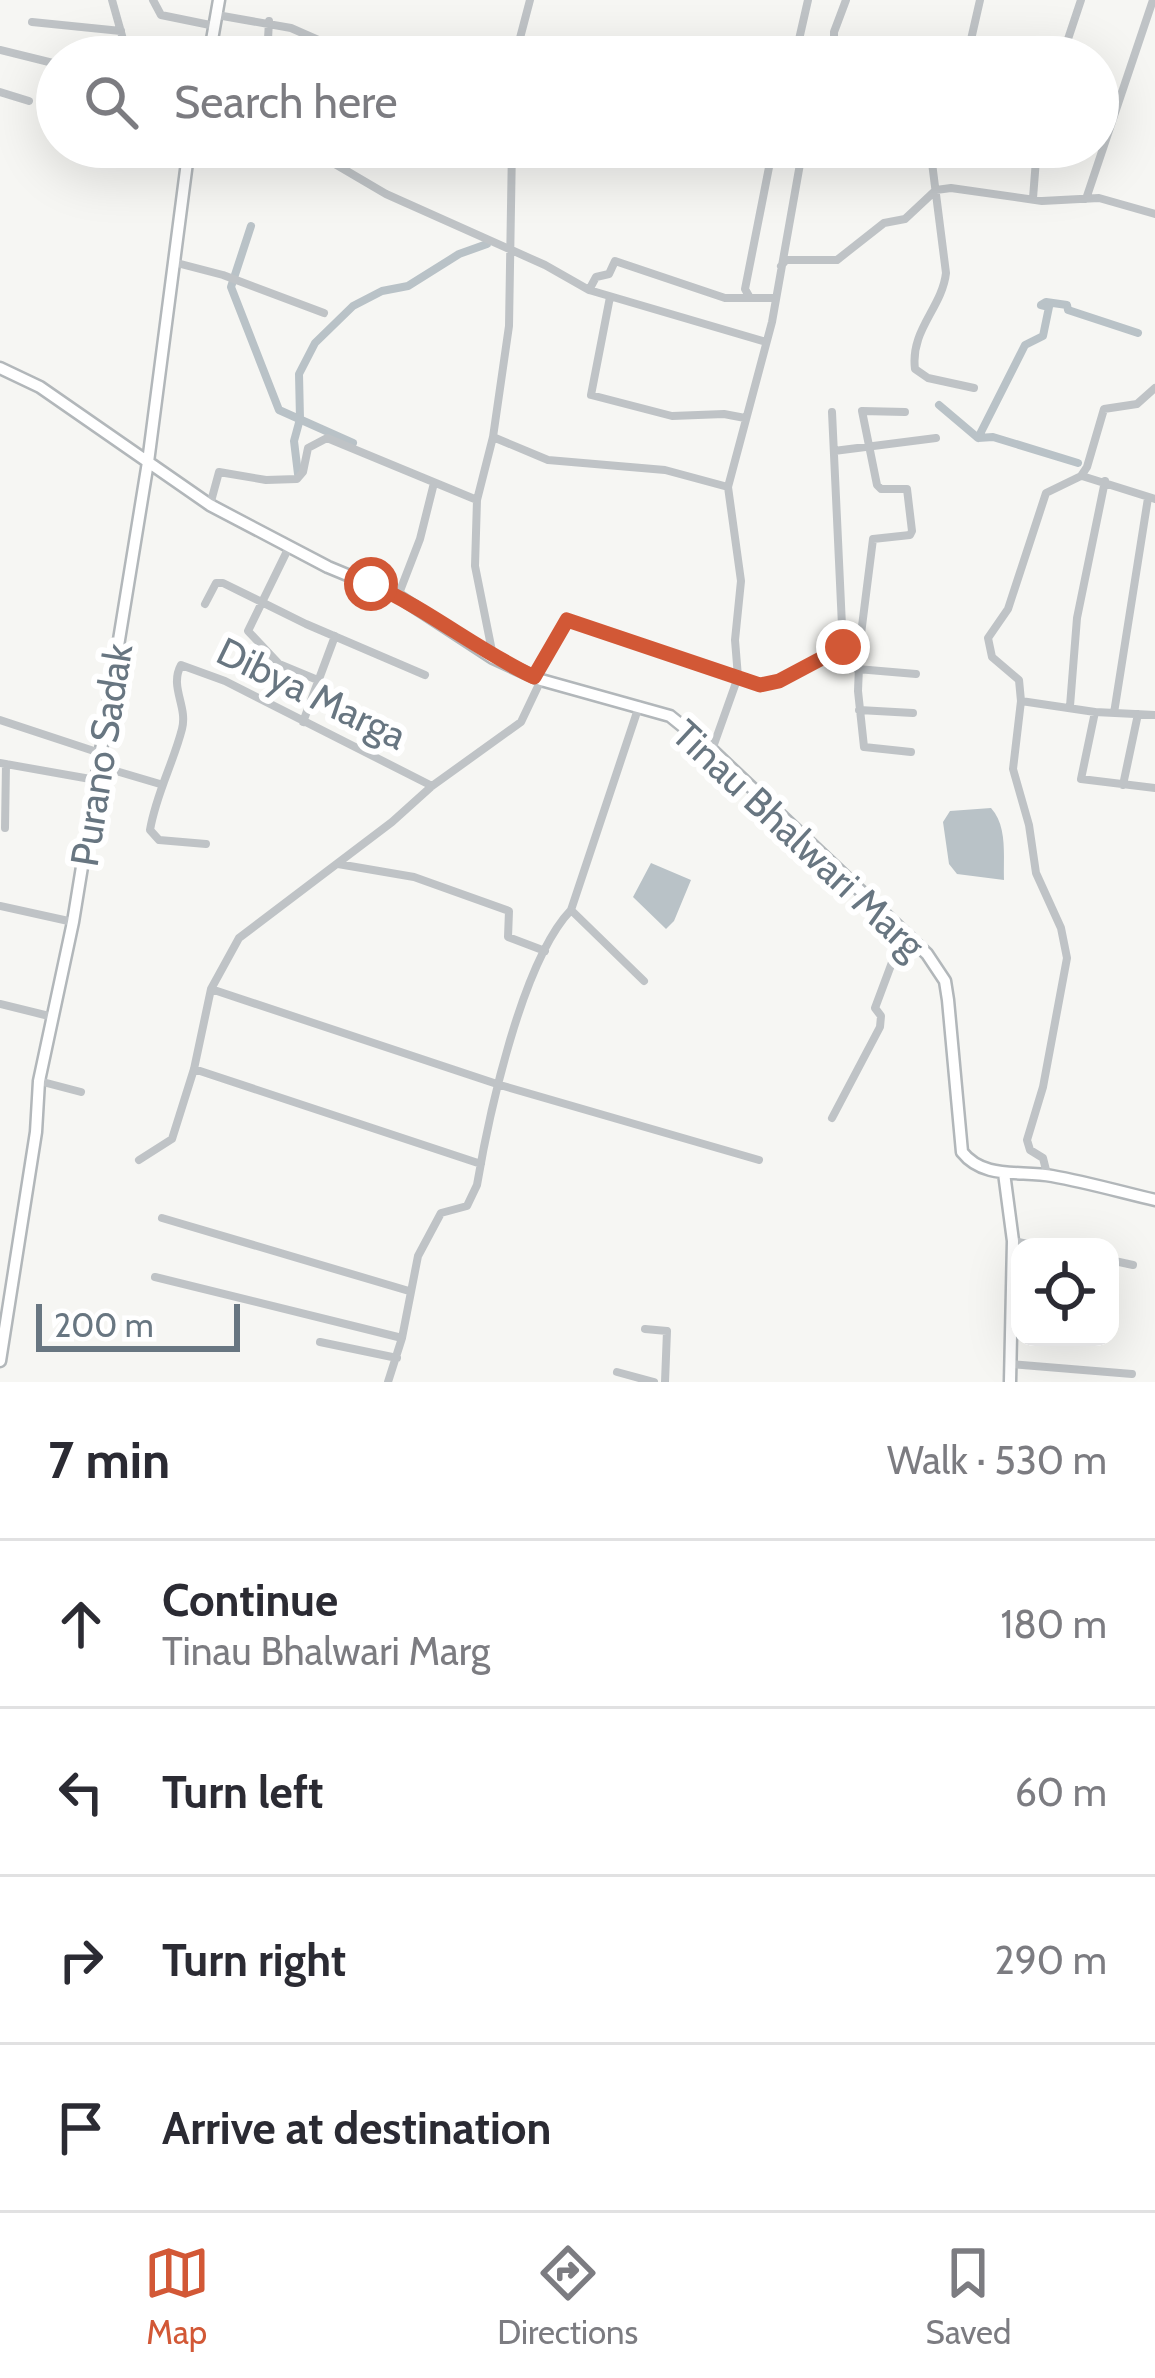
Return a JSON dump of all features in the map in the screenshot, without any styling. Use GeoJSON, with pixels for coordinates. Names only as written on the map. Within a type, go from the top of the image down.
{"type":"FeatureCollection","features":[{"type":"Feature","properties":{"kind":"street"},"geometry":{"type":"LineString","coordinates":[[112,0],[122,36]]}},
{"type":"Feature","properties":{"kind":"street"},"geometry":{"type":"LineString","coordinates":[[153,0],[160,15],[269,21],[306,36]]}},
{"type":"Feature","properties":{"kind":"street"},"geometry":{"type":"LineString","coordinates":[[213,36],[219,0]]}},
{"type":"Feature","properties":{"kind":"street"},"geometry":{"type":"LineString","coordinates":[[521,36],[530,0]]}},
{"type":"Feature","properties":{"kind":"street"},"geometry":{"type":"LineString","coordinates":[[800,36],[808,0]]}},
{"type":"Feature","properties":{"kind":"street"},"geometry":{"type":"LineString","coordinates":[[834,36],[846,0]]}},
{"type":"Feature","properties":{"kind":"street"},"geometry":{"type":"LineString","coordinates":[[972,36],[980,0]]}},
{"type":"Feature","properties":{"kind":"street"},"geometry":{"type":"LineString","coordinates":[[1069,36],[1081,0]]}},
{"type":"Feature","properties":{"kind":"street"},"geometry":{"type":"LineString","coordinates":[[1119,101],[1153,0]]}},
{"type":"Feature","properties":{"kind":"street"},"geometry":{"type":"LineString","coordinates":[[268,36],[269,21]]}},
{"type":"Feature","properties":{"kind":"street"},"geometry":{"type":"LineString","coordinates":[[32,22],[121,31]]}},
{"type":"Feature","properties":{"kind":"street"},"geometry":{"type":"LineString","coordinates":[[0,50],[36,59]]}},
{"type":"Feature","properties":{"kind":"street"},"geometry":{"type":"LineString","coordinates":[[0,92],[29,101]]}},
{"type":"Feature","properties":{"kind":"street","name":"Purano Sadak"},"geometry":{"type":"LineString","coordinates":[[0,1361],[36,1132],[39,1081],[74,922],[148,462],[186,168]]}},
{"type":"Feature","properties":{"kind":"street"},"geometry":{"type":"LineString","coordinates":[[341,168],[589,290],[766,342]]}},
{"type":"Feature","properties":{"kind":"street"},"geometry":{"type":"LineString","coordinates":[[493,658],[476,566],[477,500],[493,437],[509,326],[512,168]]}},
{"type":"Feature","properties":{"kind":"street"},"geometry":{"type":"LineString","coordinates":[[750,298],[745,289],[768,168]]}},
{"type":"Feature","properties":{"kind":"street"},"geometry":{"type":"LineString","coordinates":[[712,750],[738,677],[735,640],[741,581],[728,487],[776,298],[798,168]]}},
{"type":"Feature","properties":{"kind":"street"},"geometry":{"type":"LineString","coordinates":[[933,168],[944,287],[922,325],[915,369],[928,378],[974,388]]}},
{"type":"Feature","properties":{"kind":"street"},"geometry":{"type":"LineString","coordinates":[[1033,198],[1035,168]]}},
{"type":"Feature","properties":{"kind":"street"},"geometry":{"type":"LineString","coordinates":[[1086,199],[1096,168]]}},
{"type":"Feature","properties":{"kind":"street"},"geometry":{"type":"LineString","coordinates":[[780,268],[786,260],[837,260],[884,223],[905,219],[936,190],[1042,201],[1099,198],[1155,214]]}},
{"type":"Feature","properties":{"kind":"street"},"geometry":{"type":"LineString","coordinates":[[589,290],[615,261],[736,301],[776,298]]}},
{"type":"Feature","properties":{"kind":"street"},"geometry":{"type":"LineString","coordinates":[[173,262],[223,275],[324,313]]}},
{"type":"Feature","properties":{"kind":"street"},"geometry":{"type":"LineString","coordinates":[[610,297],[591,395],[672,416],[745,418]]}},
{"type":"Feature","properties":{"kind":"street","name":"Tinau Bhalwari Marg"},"geometry":{"type":"LineString","coordinates":[[0,368],[40,387],[209,505],[398,596],[493,658],[537,679],[670,716],[927,954],[945,981],[962,1152],[975,1164],[1004,1173]]}},
{"type":"Feature","properties":{"kind":"street"},"geometry":{"type":"LineString","coordinates":[[1047,1174],[1043,1158],[1030,1150],[1028,1140],[1046,1072],[1066,942],[1036,873],[1013,769],[1019,680],[992,657],[990,631],[1008,609],[1046,493],[1081,476],[1094,455],[1104,410],[1137,404],[1155,388]]}},
{"type":"Feature","properties":{"kind":"street"},"geometry":{"type":"LineString","coordinates":[[905,412],[863,410],[878,487],[908,490],[912,531],[906,536],[873,539],[857,669],[862,743],[866,748],[911,752]]}},
{"type":"Feature","properties":{"kind":"street"},"geometry":{"type":"LineString","coordinates":[[832,412],[843,647]]}},
{"type":"Feature","properties":{"kind":"street"},"geometry":{"type":"LineString","coordinates":[[493,437],[548,460],[665,470],[728,487]]}},
{"type":"Feature","properties":{"kind":"street"},"geometry":{"type":"LineString","coordinates":[[209,505],[219,472],[266,480],[297,478],[308,448],[322,438],[477,500]]}},
{"type":"Feature","properties":{"kind":"street"},"geometry":{"type":"LineString","coordinates":[[834,451],[936,438]]}},
{"type":"Feature","properties":{"kind":"street"},"geometry":{"type":"LineString","coordinates":[[1081,476],[1151,498],[1114,713]]}},
{"type":"Feature","properties":{"kind":"street"},"geometry":{"type":"LineString","coordinates":[[1070,706],[1077,618],[1105,481]]}},
{"type":"Feature","properties":{"kind":"street"},"geometry":{"type":"LineString","coordinates":[[398,596],[420,539],[434,483]]}},
{"type":"Feature","properties":{"kind":"street"},"geometry":{"type":"LineString","coordinates":[[289,547],[248,626],[251,638],[279,664],[320,682]]}},
{"type":"Feature","properties":{"kind":"street"},"geometry":{"type":"LineString","coordinates":[[205,604],[216,583],[425,675]]}},
{"type":"Feature","properties":{"kind":"street"},"geometry":{"type":"LineString","coordinates":[[139,1160],[172,1138],[194,1069],[211,989],[239,938],[520,722],[567,620],[766,686],[860,643]]}},
{"type":"Feature","properties":{"kind":"street"},"geometry":{"type":"LineString","coordinates":[[303,722],[335,636]]}},
{"type":"Feature","properties":{"kind":"street","name":"Dibya Marga"},"geometry":{"type":"LineString","coordinates":[[206,844],[152,836],[160,784],[182,730],[184,713],[176,688],[181,664],[225,681],[432,786]]}},
{"type":"Feature","properties":{"kind":"street"},"geometry":{"type":"LineString","coordinates":[[857,669],[916,674]]}},
{"type":"Feature","properties":{"kind":"street"},"geometry":{"type":"LineString","coordinates":[[1021,701],[1155,715]]}},
{"type":"Feature","properties":{"kind":"street"},"geometry":{"type":"LineString","coordinates":[[388,1382],[418,1256],[441,1213],[467,1206],[477,1185],[527,991],[557,924],[571,910],[639,706]]}},
{"type":"Feature","properties":{"kind":"street"},"geometry":{"type":"LineString","coordinates":[[859,710],[913,713]]}},
{"type":"Feature","properties":{"kind":"street"},"geometry":{"type":"LineString","coordinates":[[1095,712],[1081,779],[1155,787]]}},
{"type":"Feature","properties":{"kind":"street"},"geometry":{"type":"LineString","coordinates":[[1123,785],[1138,714]]}},
{"type":"Feature","properties":{"kind":"street"},"geometry":{"type":"LineString","coordinates":[[0,720],[160,784]]}},
{"type":"Feature","properties":{"kind":"street"},"geometry":{"type":"LineString","coordinates":[[5,828],[3,764],[96,780]]}},
{"type":"Feature","properties":{"kind":"street"},"geometry":{"type":"LineString","coordinates":[[337,864],[414,878],[509,911],[508,937],[545,952]]}},
{"type":"Feature","properties":{"kind":"street"},"geometry":{"type":"LineString","coordinates":[[0,905],[74,922]]}},
{"type":"Feature","properties":{"kind":"street"},"geometry":{"type":"LineString","coordinates":[[571,910],[644,981]]}},
{"type":"Feature","properties":{"kind":"street"},"geometry":{"type":"LineString","coordinates":[[832,1118],[880,1027],[881,1016],[875,1008],[904,931]]}},
{"type":"Feature","properties":{"kind":"street"},"geometry":{"type":"LineString","coordinates":[[211,989],[500,1085],[759,1160]]}},
{"type":"Feature","properties":{"kind":"street"},"geometry":{"type":"LineString","coordinates":[[0,1004],[53,1017]]}},
{"type":"Feature","properties":{"kind":"street"},"geometry":{"type":"LineString","coordinates":[[194,1069],[481,1164]]}},
{"type":"Feature","properties":{"kind":"street"},"geometry":{"type":"LineString","coordinates":[[39,1081],[81,1092]]}},
{"type":"Feature","properties":{"kind":"street"},"geometry":{"type":"LineString","coordinates":[[1013,1238],[1004,1173],[1047,1174],[1155,1200]]}},
{"type":"Feature","properties":{"kind":"street"},"geometry":{"type":"LineString","coordinates":[[162,1218],[409,1291]]}},
{"type":"Feature","properties":{"kind":"street"},"geometry":{"type":"LineString","coordinates":[[1119,1262],[1133,1265]]}},
{"type":"Feature","properties":{"kind":"street"},"geometry":{"type":"LineString","coordinates":[[155,1276],[402,1338]]}},
{"type":"Feature","properties":{"kind":"street"},"geometry":{"type":"LineString","coordinates":[[645,1329],[667,1331],[665,1382]]}},
{"type":"Feature","properties":{"kind":"street"},"geometry":{"type":"LineString","coordinates":[[320,1342],[397,1358]]}},
{"type":"Feature","properties":{"kind":"street"},"geometry":{"type":"LineString","coordinates":[[1010,1382],[1011,1346]]}},
{"type":"Feature","properties":{"kind":"street"},"geometry":{"type":"LineString","coordinates":[[1011,1364],[1132,1374]]}},
{"type":"Feature","properties":{"kind":"street"},"geometry":{"type":"LineString","coordinates":[[617,1372],[654,1382]]}},
{"type":"Feature","properties":{"kind":"shaded area"},"geometry":{"type":"Polygon","coordinates":[[[991,808],[1002,833],[1004,880],[957,874],[949,864],[943,822],[950,811],[991,808]]]}},
{"type":"Feature","properties":{"kind":"shaded area"},"geometry":{"type":"Polygon","coordinates":[[[651,863],[691,880],[666,929],[633,897],[651,863]]]}},
{"type":"Feature","properties":{"kind":"waterway"},"geometry":{"type":"LineString","coordinates":[[251,226],[231,287],[279,410],[353,443]]}},
{"type":"Feature","properties":{"kind":"waterway"},"geometry":{"type":"LineString","coordinates":[[298,474],[294,441],[300,419],[299,374],[315,343],[353,306],[382,291],[408,286],[459,254],[487,244]]}},
{"type":"Feature","properties":{"kind":"waterway"},"geometry":{"type":"LineString","coordinates":[[978,438],[1025,345],[1043,336],[1049,307],[1041,305],[1067,305],[1068,310],[1138,333]]}},
{"type":"Feature","properties":{"kind":"waterway"},"geometry":{"type":"LineString","coordinates":[[939,405],[978,438],[993,437],[1078,463]]}},
{"type":"Feature","properties":{"kind":"route"},"geometry":{"type":"LineString","coordinates":[[371,584],[398,596],[493,658],[534,677],[567,620],[766,686],[843,647]]}}]}
